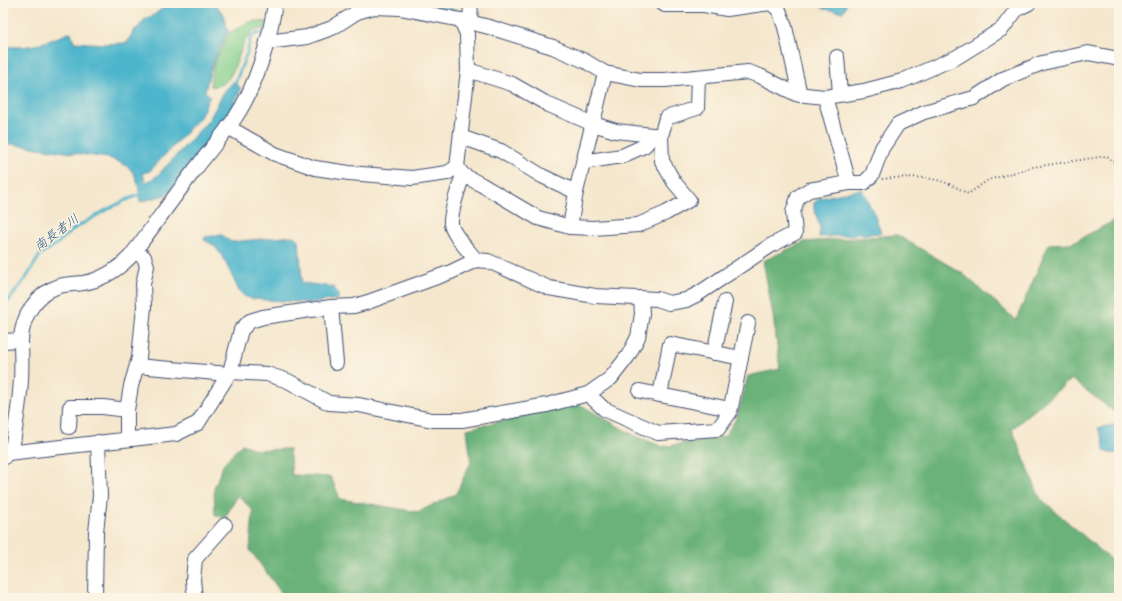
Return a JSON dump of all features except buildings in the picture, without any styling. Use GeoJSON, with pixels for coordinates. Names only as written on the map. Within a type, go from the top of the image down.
{"type":"FeatureCollection","features":[{"type":"Feature","properties":{"kind":"street"},"geometry":{"type":"LineString","coordinates":[[5,455],[13,443],[18,411],[22,364],[22,330],[32,305],[40,297],[58,287],[68,284],[94,281],[104,277],[122,265],[134,252],[203,158],[228,127],[242,106],[250,89],[267,42],[275,3]]}},
{"type":"Feature","properties":{"kind":"street"},"geometry":{"type":"LineString","coordinates":[[471,3],[466,21],[468,70],[461,137],[460,171],[451,225],[457,236],[476,260]]}},
{"type":"Feature","properties":{"kind":"street"},"geometry":{"type":"LineString","coordinates":[[662,3],[665,5],[704,5],[728,9],[770,3],[778,10],[785,27],[800,95]]}},
{"type":"Feature","properties":{"kind":"street"},"geometry":{"type":"LineString","coordinates":[[267,42],[307,37],[332,28],[357,12],[374,7],[400,8],[466,21],[553,47],[585,61],[605,73],[641,80],[665,80],[748,72],[760,76],[796,94],[825,97],[864,91],[902,81],[957,57],[1002,29],[1017,9],[1029,3]]}},
{"type":"Feature","properties":{"kind":"street"},"geometry":{"type":"LineString","coordinates":[[5,455],[98,442],[176,434],[198,423],[229,373],[240,330],[250,321],[263,317],[331,307],[354,306],[451,272],[476,260],[488,261],[549,288],[595,296],[656,299],[669,303],[686,300],[698,294],[770,246],[795,233],[793,212],[798,197],[809,190],[850,183],[864,183],[872,175],[882,148],[898,124],[924,112],[974,98],[1002,79],[1042,62],[1088,53],[1119,60]]}},
{"type":"Feature","properties":{"kind":"street"},"geometry":{"type":"LineString","coordinates":[[838,57],[840,94]]}},
{"type":"Feature","properties":{"kind":"street"},"geometry":{"type":"LineString","coordinates":[[468,70],[512,84],[549,105],[593,124],[616,131],[657,135]]}},
{"type":"Feature","properties":{"kind":"street"},"geometry":{"type":"LineString","coordinates":[[570,227],[576,192],[605,73]]}},
{"type":"Feature","properties":{"kind":"street"},"geometry":{"type":"LineString","coordinates":[[584,162],[622,156],[644,146],[657,135],[666,118],[698,108],[698,77]]}},
{"type":"Feature","properties":{"kind":"street"},"geometry":{"type":"LineString","coordinates":[[825,97],[850,183]]}},
{"type":"Feature","properties":{"kind":"street"},"geometry":{"type":"LineString","coordinates":[[228,127],[275,154],[315,168],[349,173],[412,178],[460,171],[538,218],[570,227],[593,228],[638,226],[689,200],[674,182],[662,161],[657,135]]}},
{"type":"Feature","properties":{"kind":"street"},"geometry":{"type":"LineString","coordinates":[[461,137],[501,151],[542,176],[576,192]]}},
{"type":"Feature","properties":{"kind":"street"},"geometry":{"type":"LineString","coordinates":[[127,439],[127,410],[139,358],[144,307],[143,284],[147,266],[144,257],[134,252]]}},
{"type":"Feature","properties":{"kind":"street"},"geometry":{"type":"LineString","coordinates":[[136,366],[229,373],[267,374],[288,381],[329,403],[359,405],[432,420],[462,420],[548,405],[588,394],[611,378],[628,356],[638,337],[642,314],[641,298]]}},
{"type":"Feature","properties":{"kind":"street"},"geometry":{"type":"LineString","coordinates":[[714,352],[725,302]]}},
{"type":"Feature","properties":{"kind":"street"},"geometry":{"type":"LineString","coordinates":[[331,307],[336,363]]}},
{"type":"Feature","properties":{"kind":"street"},"geometry":{"type":"LineString","coordinates":[[588,394],[604,409],[658,433],[718,429],[730,409],[748,323]]}},
{"type":"Feature","properties":{"kind":"street"},"geometry":{"type":"LineString","coordinates":[[3,341],[21,340]]}},
{"type":"Feature","properties":{"kind":"street"},"geometry":{"type":"LineString","coordinates":[[660,395],[670,344],[741,358]]}},
{"type":"Feature","properties":{"kind":"street"},"geometry":{"type":"LineString","coordinates":[[640,391],[730,409]]}},
{"type":"Feature","properties":{"kind":"street"},"geometry":{"type":"LineString","coordinates":[[70,427],[70,407],[103,407],[127,410]]}},
{"type":"Feature","properties":{"kind":"street"},"geometry":{"type":"LineString","coordinates":[[95,598],[96,532],[100,496],[98,442]]}},
{"type":"Feature","properties":{"kind":"street"},"geometry":{"type":"LineString","coordinates":[[196,598],[193,580],[195,559],[225,525]]}},
{"type":"Feature","properties":{"kind":"path"},"geometry":{"type":"LineString","coordinates":[[865,182],[919,177],[938,179],[958,187],[968,194],[988,180],[1033,167],[1107,156],[1119,166]]}},
{"type":"Feature","properties":{"kind":"green space"},"geometry":{"type":"Polygon","coordinates":[[[256,21],[268,22],[265,29],[254,30],[249,35],[229,78],[224,83],[212,87],[210,85],[214,63],[230,32],[248,23],[256,21]]]}},
{"type":"Feature","properties":{"kind":"green space"},"geometry":{"type":"Polygon","coordinates":[[[1119,218],[1119,415],[1071,379],[1012,429],[1040,498],[1117,565],[1119,565],[1119,598],[285,598],[250,550],[253,511],[238,495],[225,518],[215,515],[214,488],[224,463],[242,444],[257,450],[289,449],[292,475],[331,477],[340,499],[418,512],[456,494],[471,462],[467,429],[577,403],[630,433],[662,447],[725,436],[737,417],[748,376],[780,369],[773,315],[763,261],[804,242],[897,235],[962,273],[1016,320],[1049,244],[1072,243],[1119,218]]]}},
{"type":"Feature","properties":{"kind":"water"},"geometry":{"type":"Polygon","coordinates":[[[169,3],[214,3],[224,15],[228,32],[213,62],[205,91],[210,96],[200,117],[150,171],[143,173],[145,182],[158,175],[209,120],[224,92],[233,82],[236,83],[241,89],[231,110],[174,190],[165,195],[140,202],[136,179],[129,168],[124,164],[108,158],[3,143],[3,46],[30,46],[46,42],[71,32],[74,42],[105,44],[127,43],[134,30],[138,28],[145,19],[154,15],[169,3]]]}},
{"type":"Feature","properties":{"kind":"water"},"geometry":{"type":"Polygon","coordinates":[[[817,3],[847,3],[843,12],[825,9],[817,3]]]}},
{"type":"Feature","properties":{"kind":"water"},"geometry":{"type":"Polygon","coordinates":[[[862,189],[875,216],[881,233],[819,237],[820,227],[814,209],[814,203],[820,198],[862,189]]]}},
{"type":"Feature","properties":{"kind":"water"},"geometry":{"type":"Polygon","coordinates":[[[222,235],[231,242],[293,236],[299,240],[302,283],[334,287],[338,295],[338,299],[311,303],[252,299],[244,296],[239,291],[224,259],[214,245],[204,240],[205,237],[222,235]]]}},
{"type":"Feature","properties":{"kind":"water"},"geometry":{"type":"Polygon","coordinates":[[[1112,425],[1118,427],[1119,429],[1119,453],[1104,451],[1103,440],[1098,428],[1112,425]]]}},
{"type":"Feature","properties":{"kind":"waterway"},"geometry":{"type":"LineString","coordinates":[[417,5],[449,9],[462,14]]}},
{"type":"Feature","properties":{"kind":"waterway"},"geometry":{"type":"LineString","coordinates":[[234,86],[247,53],[251,36],[258,33],[266,35]]}},
{"type":"Feature","properties":{"kind":"waterway","name":"南長者川"},"geometry":{"type":"LineString","coordinates":[[3,308],[28,275],[40,255],[55,245],[75,228],[106,210],[142,194]]}}]}
